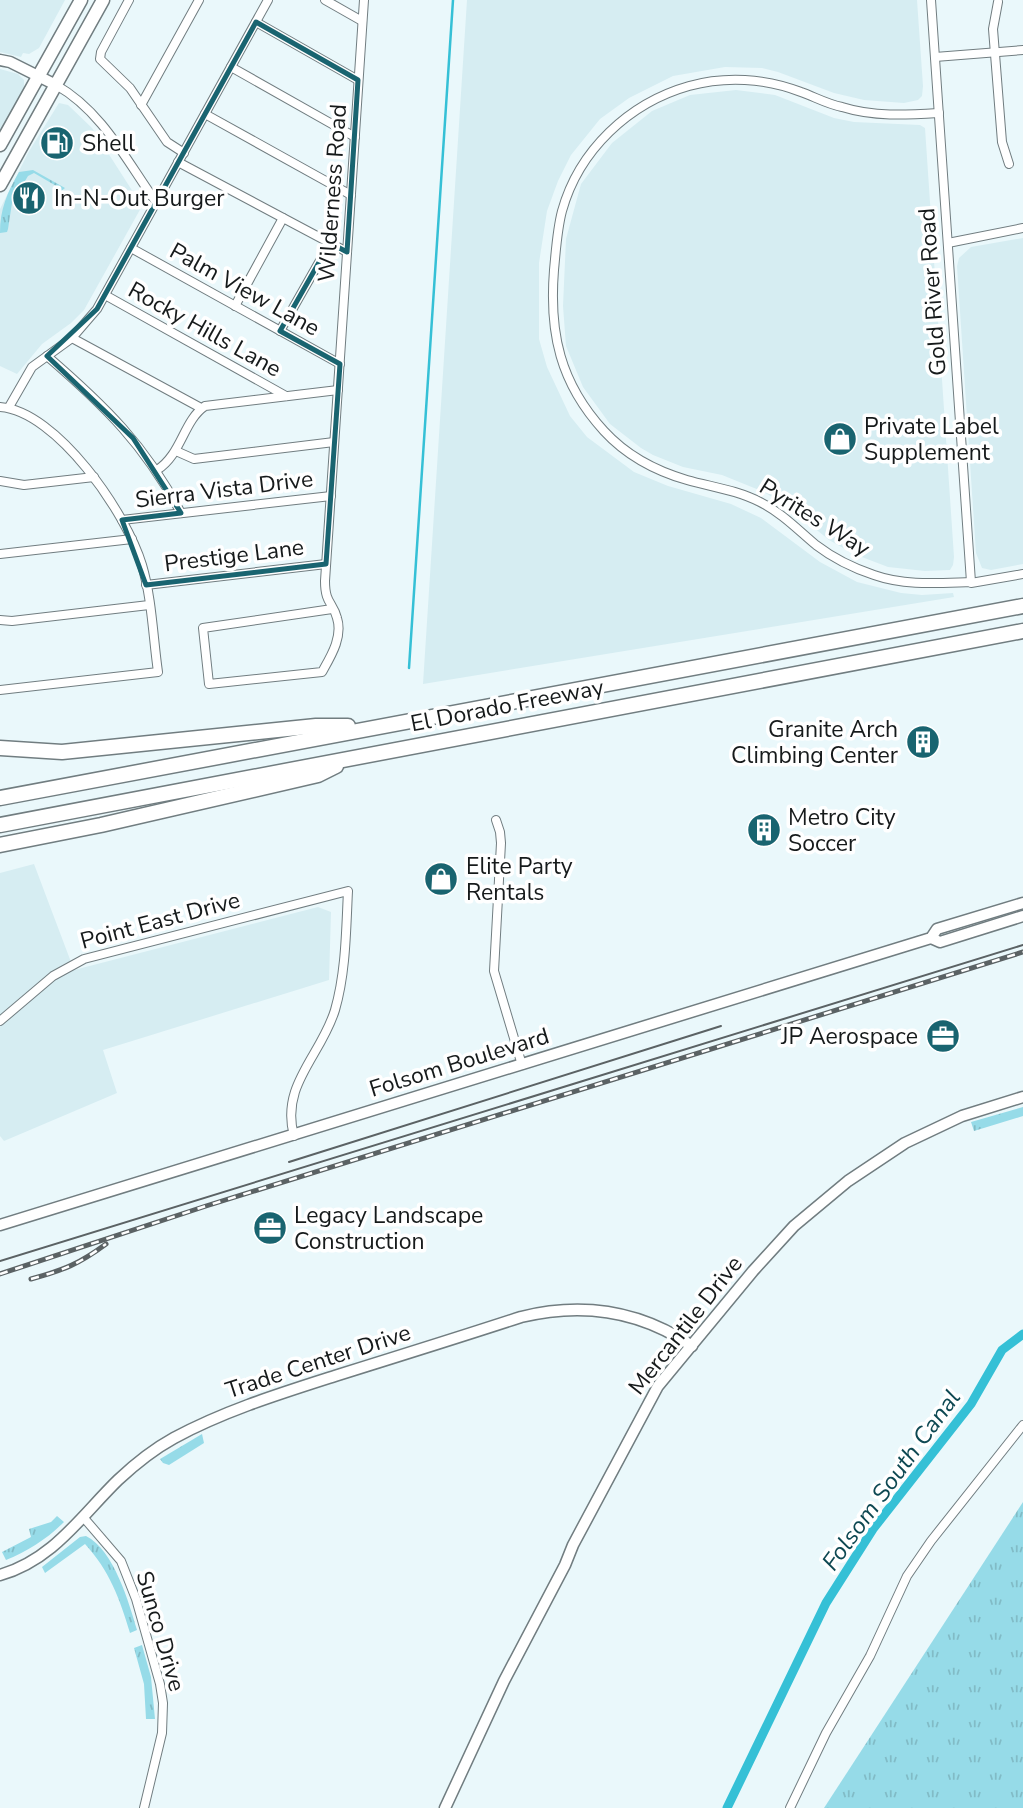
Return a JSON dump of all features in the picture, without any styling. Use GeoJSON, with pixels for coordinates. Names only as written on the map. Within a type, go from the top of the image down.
{"type":"FeatureCollection","features":[{"type":"Feature","properties":{"kind":"highway","name":"El Dorado Freeway"},"geometry":{"type":"LineString","coordinates":[[354,729],[399,724],[1023,606]]}},
{"type":"Feature","properties":{"kind":"highway","name":"El Dorado Freeway"},"geometry":{"type":"LineString","coordinates":[[0,825],[1023,631]]}},
{"type":"Feature","properties":{"kind":"highway"},"geometry":{"type":"LineString","coordinates":[[0,748],[62,752],[316,726],[354,729]]}},
{"type":"Feature","properties":{"kind":"highway"},"geometry":{"type":"LineString","coordinates":[[0,798],[354,729]]}},
{"type":"Feature","properties":{"kind":"highway"},"geometry":{"type":"LineString","coordinates":[[0,845],[101,825],[318,775],[350,759]]}},
{"type":"Feature","properties":{"kind":"main road"},"geometry":{"type":"LineString","coordinates":[[0,145],[81,0]]}},
{"type":"Feature","properties":{"kind":"main road"},"geometry":{"type":"LineString","coordinates":[[0,185],[103,0]]}},
{"type":"Feature","properties":{"kind":"street"},"geometry":{"type":"LineString","coordinates":[[129,0],[100,52],[100,59],[125,83],[167,142],[184,153]]}},
{"type":"Feature","properties":{"kind":"street"},"geometry":{"type":"LineString","coordinates":[[141,104],[199,0]]}},
{"type":"Feature","properties":{"kind":"street"},"geometry":{"type":"LineString","coordinates":[[0,690],[158,672],[143,568],[122,520],[94,477],[49,431],[24,412],[5,407],[32,368],[72,338],[91,317],[268,0]]}},
{"type":"Feature","properties":{"kind":"street"},"geometry":{"type":"LineString","coordinates":[[325,0],[362,21]]}},
{"type":"Feature","properties":{"kind":"street","name":"Wilderness Road"},"geometry":{"type":"LineString","coordinates":[[332,609],[203,628],[209,684],[322,672],[336,648],[338,619],[332,609],[327,601],[326,564],[364,0]]}},
{"type":"Feature","properties":{"kind":"street","name":"Gold River Road"},"geometry":{"type":"LineString","coordinates":[[931,0],[971,582]]}},
{"type":"Feature","properties":{"kind":"street"},"geometry":{"type":"LineString","coordinates":[[998,2],[993,29],[1002,142],[1009,164]]}},
{"type":"Feature","properties":{"kind":"street"},"geometry":{"type":"LineString","coordinates":[[256,22],[358,80]]}},
{"type":"Feature","properties":{"kind":"street"},"geometry":{"type":"LineString","coordinates":[[935,57],[1023,50]]}},
{"type":"Feature","properties":{"kind":"street"},"geometry":{"type":"LineString","coordinates":[[0,60],[38,76],[79,99],[101,121],[156,202]]}},
{"type":"Feature","properties":{"kind":"street"},"geometry":{"type":"LineString","coordinates":[[231,67],[355,137]]}},
{"type":"Feature","properties":{"kind":"street","name":"Pyrites Way"},"geometry":{"type":"LineString","coordinates":[[939,113],[886,115],[861,112],[784,86],[743,80],[696,84],[647,103],[605,136],[574,180],[562,210],[557,234],[553,316],[558,351],[578,398],[611,438],[638,458],[672,475],[733,490],[763,503],[790,521],[830,555],[856,569],[899,581],[926,583],[971,582],[1023,574]]}},
{"type":"Feature","properties":{"kind":"street"},"geometry":{"type":"LineString","coordinates":[[205,114],[351,195]]}},
{"type":"Feature","properties":{"kind":"street"},"geometry":{"type":"LineString","coordinates":[[178,162],[347,252]]}},
{"type":"Feature","properties":{"kind":"street"},"geometry":{"type":"LineString","coordinates":[[235,306],[283,218]]}},
{"type":"Feature","properties":{"kind":"street"},"geometry":{"type":"LineString","coordinates":[[948,243],[1023,229]]}},
{"type":"Feature","properties":{"kind":"street"},"geometry":{"type":"LineString","coordinates":[[280,331],[330,243]]}},
{"type":"Feature","properties":{"kind":"street","name":"Palm View Lane"},"geometry":{"type":"LineString","coordinates":[[131,248],[340,364]]}},
{"type":"Feature","properties":{"kind":"street","name":"Rocky Hills Lane"},"geometry":{"type":"LineString","coordinates":[[105,295],[286,396]]}},
{"type":"Feature","properties":{"kind":"street"},"geometry":{"type":"LineString","coordinates":[[72,338],[201,408]]}},
{"type":"Feature","properties":{"kind":"street"},"geometry":{"type":"LineString","coordinates":[[47,356],[115,417],[157,470],[181,513]]}},
{"type":"Feature","properties":{"kind":"street"},"geometry":{"type":"LineString","coordinates":[[157,470],[170,461],[201,408],[212,404],[338,389]]}},
{"type":"Feature","properties":{"kind":"street"},"geometry":{"type":"LineString","coordinates":[[176,451],[194,459],[334,442]]}},
{"type":"Feature","properties":{"kind":"street"},"geometry":{"type":"LineString","coordinates":[[0,481],[24,485],[94,477]]}},
{"type":"Feature","properties":{"kind":"street","name":"Sierra Vista Drive"},"geometry":{"type":"LineString","coordinates":[[122,520],[331,496]]}},
{"type":"Feature","properties":{"kind":"street"},"geometry":{"type":"LineString","coordinates":[[0,554],[132,539]]}},
{"type":"Feature","properties":{"kind":"street","name":"Prestige Lane"},"geometry":{"type":"LineString","coordinates":[[146,585],[326,564]]}},
{"type":"Feature","properties":{"kind":"street"},"geometry":{"type":"LineString","coordinates":[[0,620],[12,621],[149,605]]}},
{"type":"Feature","properties":{"kind":"street"},"geometry":{"type":"LineString","coordinates":[[495,820],[501,843],[494,971],[522,1065]]}},
{"type":"Feature","properties":{"kind":"street","name":"Point East Drive"},"geometry":{"type":"LineString","coordinates":[[0,1021],[52,976],[85,959],[348,891],[339,995],[329,1027],[290,1100],[293,1136]]}},
{"type":"Feature","properties":{"kind":"street","name":"Folsom Boulevard"},"geometry":{"type":"LineString","coordinates":[[0,1225],[931,938],[937,929],[1023,903]]}},
{"type":"Feature","properties":{"kind":"street","name":"Folsom Boulevard"},"geometry":{"type":"LineString","coordinates":[[931,938],[940,942],[1023,916]]}},
{"type":"Feature","properties":{"kind":"street","name":"Mercantile Drive"},"geometry":{"type":"LineString","coordinates":[[445,1808],[504,1681],[601,1490],[658,1387],[794,1226],[848,1181],[886,1154],[933,1128],[991,1105],[1023,1097]]}},
{"type":"Feature","properties":{"kind":"street","name":"Trade Center Drive"},"geometry":{"type":"LineString","coordinates":[[0,1575],[26,1566],[43,1556],[133,1467],[172,1439],[256,1402],[521,1317],[570,1308],[610,1311],[657,1325],[692,1346]]}},
{"type":"Feature","properties":{"kind":"street"},"geometry":{"type":"LineString","coordinates":[[790,1808],[826,1733],[870,1656],[907,1576],[931,1541],[1023,1425]]}},
{"type":"Feature","properties":{"kind":"street","name":"Sunco Drive"},"geometry":{"type":"LineString","coordinates":[[84,1518],[121,1561],[136,1599],[160,1684],[163,1703],[162,1733],[144,1808]]}},
{"type":"Feature","properties":{"kind":"highlighted area"},"geometry":{"type":"Polygon","coordinates":[[[256,22],[358,80],[347,252],[330,243],[280,331],[340,364],[326,564],[146,585],[122,520],[181,513],[133,438],[47,356],[97,309],[256,22]]]}},
{"type":"Feature","properties":{"kind":"shaded area"},"geometry":{"type":"Polygon","coordinates":[[[0,0],[65,0],[39,48],[29,54],[23,53],[21,57],[0,52],[0,0]]]}},
{"type":"Feature","properties":{"kind":"shaded area"},"geometry":{"type":"Polygon","coordinates":[[[467,0],[917,0],[923,86],[922,96],[918,100],[904,103],[864,100],[834,93],[762,68],[725,67],[673,76],[629,98],[600,119],[571,155],[547,211],[539,263],[539,339],[547,367],[570,416],[587,437],[634,472],[668,486],[731,504],[761,518],[820,562],[857,582],[901,593],[953,593],[954,597],[423,684],[467,0]]]}},
{"type":"Feature","properties":{"kind":"shaded area"},"geometry":{"type":"Polygon","coordinates":[[[0,69],[18,74],[24,80],[24,89],[0,132],[0,69]]]}},
{"type":"Feature","properties":{"kind":"shaded area"},"geometry":{"type":"Polygon","coordinates":[[[736,90],[775,95],[834,118],[854,122],[920,125],[925,128],[954,557],[950,570],[925,571],[888,567],[854,554],[829,540],[790,508],[764,492],[722,475],[683,467],[653,455],[610,424],[583,387],[566,346],[563,306],[566,239],[581,184],[612,143],[652,111],[690,95],[736,90]]]}},
{"type":"Feature","properties":{"kind":"shaded area"},"geometry":{"type":"Polygon","coordinates":[[[59,103],[68,105],[92,128],[142,206],[84,310],[42,344],[17,374],[0,366],[0,209],[28,153],[59,103]]]}},
{"type":"Feature","properties":{"kind":"shaded area"},"geometry":{"type":"Polygon","coordinates":[[[1023,238],[1023,564],[991,570],[982,568],[976,553],[957,266],[959,258],[971,247],[1023,238]]]}},
{"type":"Feature","properties":{"kind":"shaded area"},"geometry":{"type":"Polygon","coordinates":[[[34,864],[74,970],[318,907],[331,912],[329,980],[103,1050],[117,1093],[4,1141],[0,1136],[0,873],[34,864]]]}},
{"type":"Feature","properties":{"kind":"green space"},"geometry":{"type":"Polygon","coordinates":[[[33,170],[65,188],[60,192],[58,187],[34,173],[28,176],[12,203],[7,232],[0,233],[3,209],[19,172],[33,170]]]}},
{"type":"Feature","properties":{"kind":"green space"},"geometry":{"type":"Polygon","coordinates":[[[1023,1107],[1023,1116],[974,1131],[971,1122],[1023,1107]]]}},
{"type":"Feature","properties":{"kind":"green space"},"geometry":{"type":"Polygon","coordinates":[[[202,1434],[204,1443],[169,1465],[160,1459],[202,1434]]]}},
{"type":"Feature","properties":{"kind":"green space"},"geometry":{"type":"Polygon","coordinates":[[[1023,1502],[1023,1808],[824,1808],[1023,1502]]]}},
{"type":"Feature","properties":{"kind":"green space"},"geometry":{"type":"Polygon","coordinates":[[[57,1516],[64,1522],[58,1528],[37,1544],[6,1560],[2,1552],[31,1537],[29,1529],[51,1522],[57,1516]]]}},
{"type":"Feature","properties":{"kind":"green space"},"geometry":{"type":"Polygon","coordinates":[[[86,1536],[105,1553],[112,1565],[125,1592],[137,1630],[130,1633],[113,1586],[101,1564],[85,1544],[45,1573],[42,1567],[80,1537],[86,1536]]]}},
{"type":"Feature","properties":{"kind":"green space"},"geometry":{"type":"Polygon","coordinates":[[[142,1645],[151,1677],[155,1719],[146,1719],[144,1684],[134,1648],[142,1645]]]}},
{"type":"Feature","properties":{"kind":"waterway"},"geometry":{"type":"LineString","coordinates":[[409,668],[453,0]]}},
{"type":"Feature","properties":{"kind":"waterway","name":"Folsom South Canal"},"geometry":{"type":"LineString","coordinates":[[727,1808],[826,1603],[873,1529],[971,1404],[1002,1350],[1023,1334]]}},
{"type":"Feature","properties":{"kind":"tram line"},"geometry":{"type":"LineString","coordinates":[[0,1261],[1023,945]]}},
{"type":"Feature","properties":{"kind":"tram line"},"geometry":{"type":"LineString","coordinates":[[289,1162],[721,1026]]}},
{"type":"Feature","properties":{"kind":"railway"},"geometry":{"type":"LineString","coordinates":[[0,1274],[206,1206],[1023,952]]}},
{"type":"Feature","properties":{"kind":"railway"},"geometry":{"type":"LineString","coordinates":[[31,1279],[71,1266],[106,1244]]}},
{"type":"Feature","properties":{"kind":"place","name":"Shell"},"geometry":{"type":"Point","coordinates":[57,143]}},
{"type":"Feature","properties":{"kind":"place","name":"In-N-Out Burger"},"geometry":{"type":"Point","coordinates":[29,198]}},
{"type":"Feature","properties":{"kind":"place","name":"Private Label Supplement"},"geometry":{"type":"Point","coordinates":[840,439]}},
{"type":"Feature","properties":{"kind":"place","name":"Granite Arch Climbing Center"},"geometry":{"type":"Point","coordinates":[923,742]}},
{"type":"Feature","properties":{"kind":"place","name":"Metro City Soccer"},"geometry":{"type":"Point","coordinates":[764,830]}},
{"type":"Feature","properties":{"kind":"place","name":"Elite Party Rentals"},"geometry":{"type":"Point","coordinates":[441,879]}},
{"type":"Feature","properties":{"kind":"place","name":"JP Aerospace"},"geometry":{"type":"Point","coordinates":[943,1036]}},
{"type":"Feature","properties":{"kind":"place","name":"Legacy Landscape Construction"},"geometry":{"type":"Point","coordinates":[270,1228]}}]}
